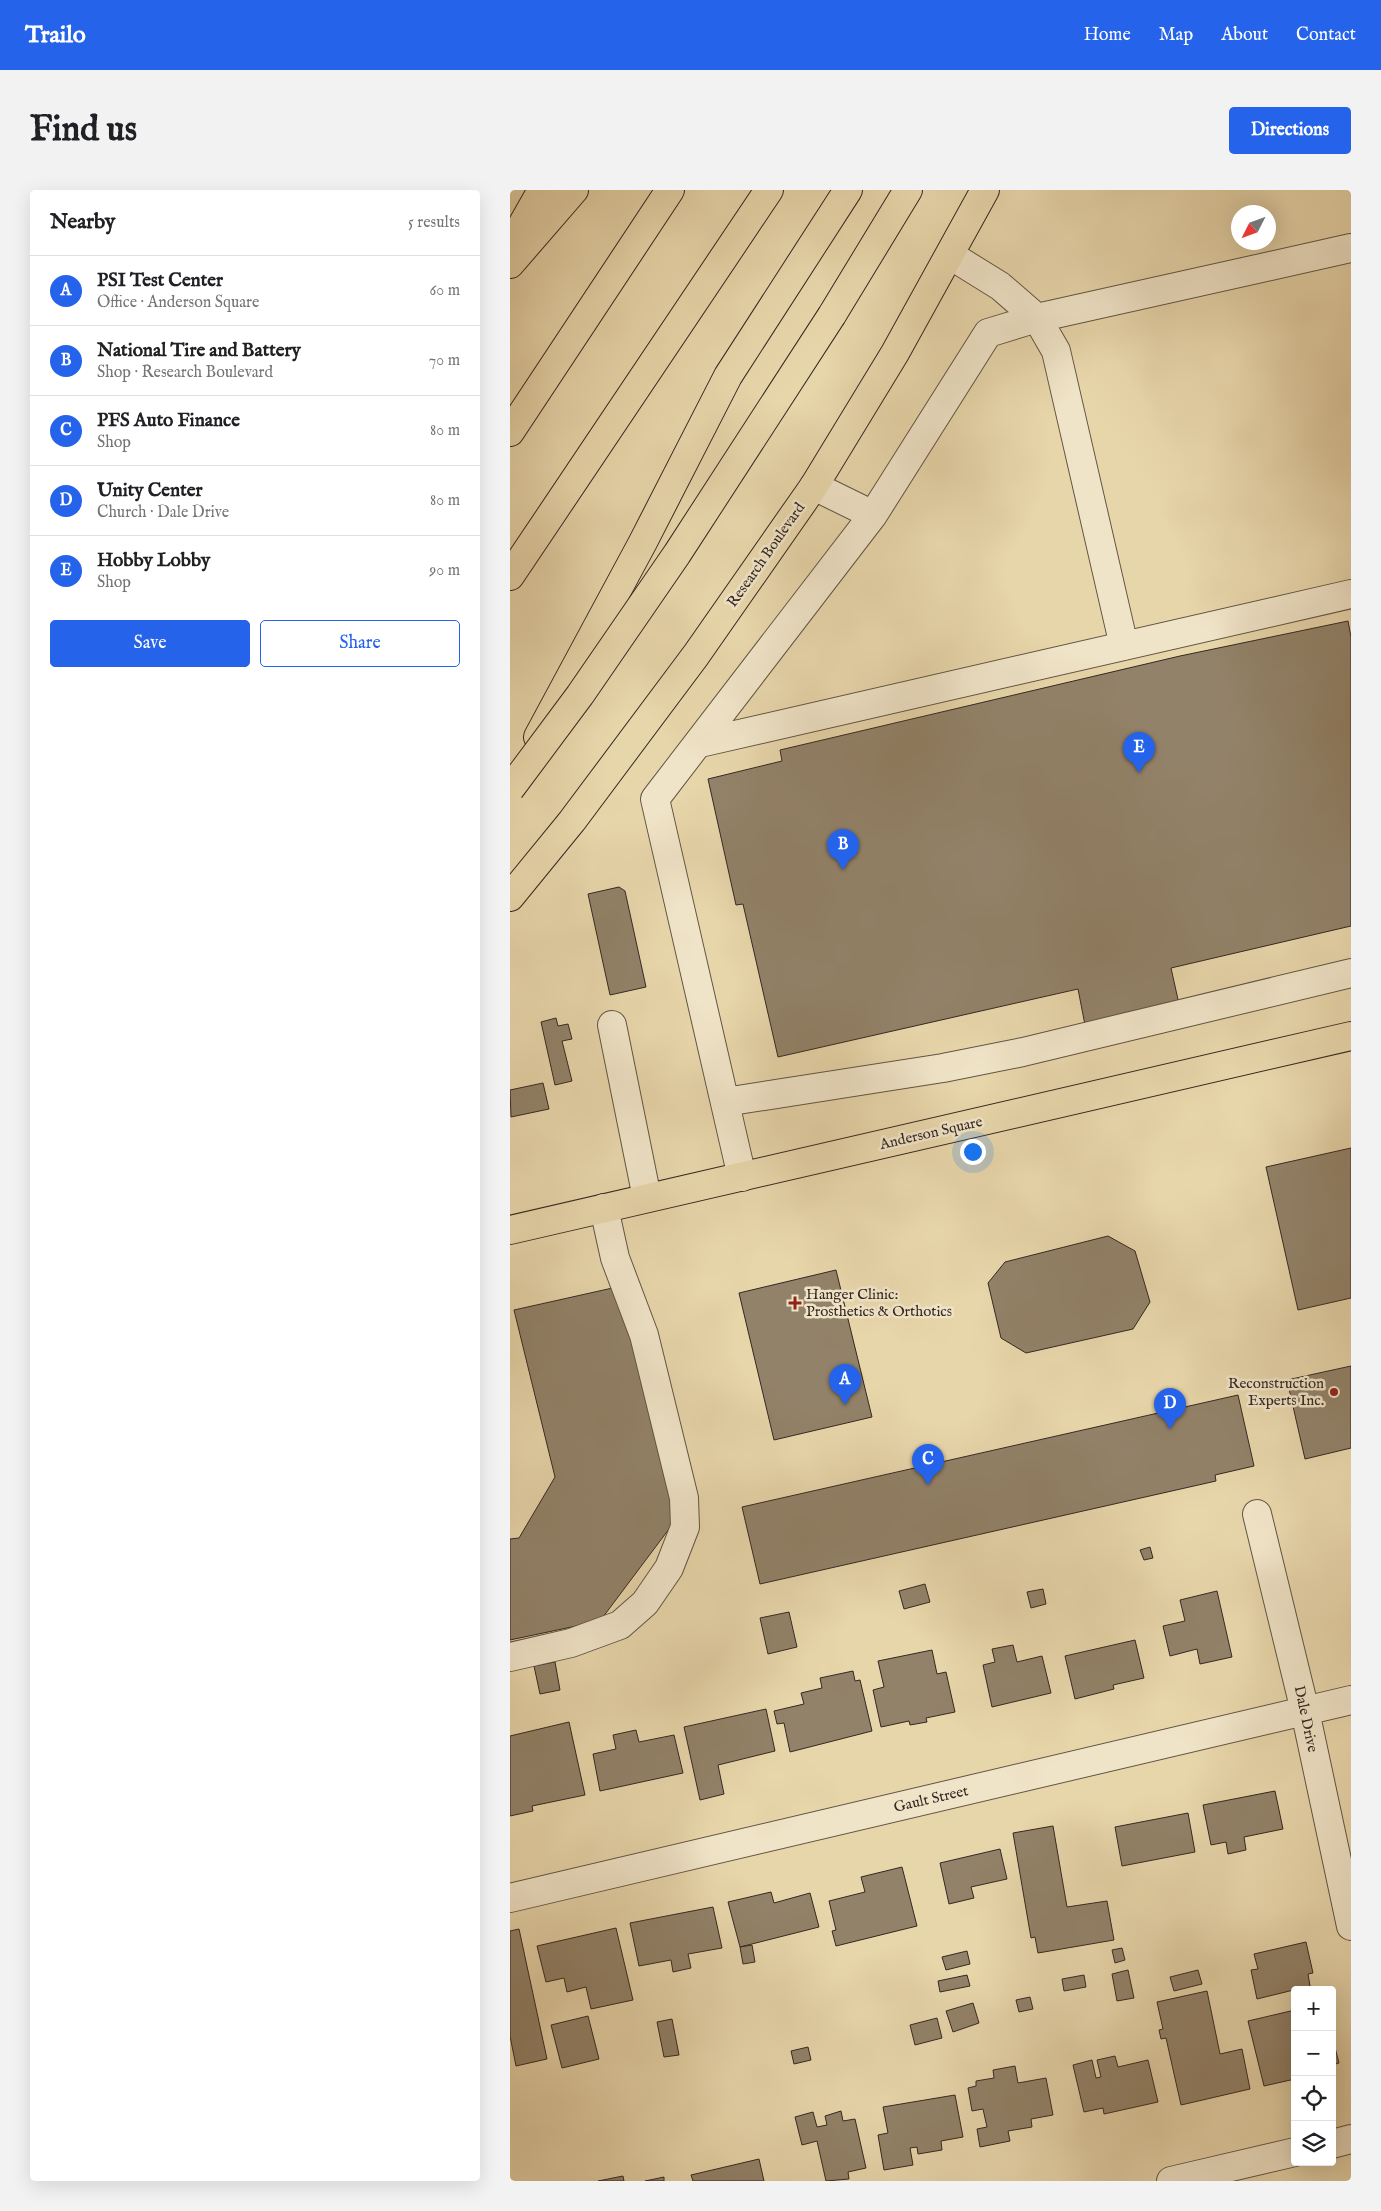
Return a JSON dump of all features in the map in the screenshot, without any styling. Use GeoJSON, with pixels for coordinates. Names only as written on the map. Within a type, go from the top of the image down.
{"type":"FeatureCollection","features":[{"type":"Feature","properties":{"kind":"main road"},"geometry":{"type":"LineString","coordinates":[[510,246],[542,190]]}},
{"type":"Feature","properties":{"kind":"main road"},"geometry":{"type":"LineString","coordinates":[[510,264],[574,190]]}},
{"type":"Feature","properties":{"kind":"main road"},"geometry":{"type":"LineString","coordinates":[[510,432],[670,190]]}},
{"type":"Feature","properties":{"kind":"main road"},"geometry":{"type":"LineString","coordinates":[[510,576],[769,190]]}},
{"type":"Feature","properties":{"kind":"main road"},"geometry":{"type":"LineString","coordinates":[[510,789],[643,542],[728,376],[848,190]]}},
{"type":"Feature","properties":{"kind":"main road"},"geometry":{"type":"LineString","coordinates":[[510,789],[580,695],[677,554],[832,315],[908,190]]}},
{"type":"Feature","properties":{"kind":"main road","name":"Research Boulevard"},"geometry":{"type":"LineString","coordinates":[[510,897],[572,821],[696,655],[814,486],[895,353],[985,190]]}},
{"type":"Feature","properties":{"kind":"main road","name":"Anderson Square"},"geometry":{"type":"LineString","coordinates":[[510,1230],[1351,1036]]}},
{"type":"Feature","properties":{"kind":"street"},"geometry":{"type":"LineString","coordinates":[[742,1177],[655,799],[873,516],[988,333],[1038,318],[1351,248]]}},
{"type":"Feature","properties":{"kind":"street"},"geometry":{"type":"LineString","coordinates":[[950,255],[1000,286],[1038,318],[1056,351],[1124,646]]}},
{"type":"Feature","properties":{"kind":"street"},"geometry":{"type":"LineString","coordinates":[[814,486],[873,516]]}},
{"type":"Feature","properties":{"kind":"street"},"geometry":{"type":"LineString","coordinates":[[700,743],[1351,594]]}},
{"type":"Feature","properties":{"kind":"street"},"geometry":{"type":"LineString","coordinates":[[725,1102],[942,1068],[1023,1052],[1351,973]]}},
{"type":"Feature","properties":{"kind":"street"},"geometry":{"type":"LineString","coordinates":[[612,1025],[647,1198]]}},
{"type":"Feature","properties":{"kind":"street"},"geometry":{"type":"LineString","coordinates":[[510,1657],[571,1643],[620,1625],[646,1603],[669,1568],[685,1527],[684,1498],[644,1335],[615,1258],[604,1208]]}},
{"type":"Feature","properties":{"kind":"street","name":"Dale Drive"},"geometry":{"type":"LineString","coordinates":[[1257,1514],[1306,1711],[1351,1926]]}},
{"type":"Feature","properties":{"kind":"street","name":"Gault Street"},"geometry":{"type":"LineString","coordinates":[[510,1898],[1351,1700]]}},
{"type":"Feature","properties":{"kind":"street"},"geometry":{"type":"LineString","coordinates":[[1336,2143],[1351,2140]]}},
{"type":"Feature","properties":{"kind":"street"},"geometry":{"type":"LineString","coordinates":[[1171,2181],[1291,2153]]}},
{"type":"Feature","properties":{"kind":"building"},"geometry":{"type":"Polygon","coordinates":[[[1348,621],[1351,637],[1351,926],[1171,968],[1179,1004],[1085,1025],[1078,989],[778,1057],[743,904],[736,905],[708,779],[782,761],[780,750],[1180,656],[1348,621]]]}},
{"type":"Feature","properties":{"kind":"building"},"geometry":{"type":"Polygon","coordinates":[[[619,887],[625,891],[646,987],[610,995],[588,894],[619,887]]]}},
{"type":"Feature","properties":{"kind":"building"},"geometry":{"type":"Polygon","coordinates":[[[556,1018],[558,1026],[568,1024],[572,1039],[562,1041],[572,1081],[555,1085],[541,1022],[556,1018]]]}},
{"type":"Feature","properties":{"kind":"building"},"geometry":{"type":"Polygon","coordinates":[[[543,1083],[549,1109],[511,1117],[510,1090],[543,1083]]]}},
{"type":"Feature","properties":{"kind":"building"},"geometry":{"type":"Polygon","coordinates":[[[1351,1148],[1351,1298],[1298,1310],[1266,1167],[1351,1148]]]}},
{"type":"Feature","properties":{"kind":"building"},"geometry":{"type":"Polygon","coordinates":[[[1108,1236],[1135,1251],[1150,1302],[1133,1329],[1026,1353],[1001,1338],[988,1283],[1005,1262],[1108,1236]]]}},
{"type":"Feature","properties":{"kind":"building"},"geometry":{"type":"Polygon","coordinates":[[[836,1270],[872,1417],[774,1440],[739,1293],[836,1270]]]}},
{"type":"Feature","properties":{"kind":"building"},"geometry":{"type":"Polygon","coordinates":[[[617,1287],[681,1513],[600,1621],[510,1640],[510,1539],[519,1538],[555,1477],[514,1310],[617,1287]]]}},
{"type":"Feature","properties":{"kind":"building"},"geometry":{"type":"Polygon","coordinates":[[[1351,1366],[1351,1448],[1305,1459],[1287,1380],[1351,1366]]]}},
{"type":"Feature","properties":{"kind":"building"},"geometry":{"type":"Polygon","coordinates":[[[1238,1395],[1254,1466],[1215,1475],[1216,1481],[760,1584],[742,1507],[1238,1395]]]}},
{"type":"Feature","properties":{"kind":"building"},"geometry":{"type":"Polygon","coordinates":[[[1150,1547],[1153,1558],[1144,1560],[1140,1550],[1150,1547]]]}},
{"type":"Feature","properties":{"kind":"building"},"geometry":{"type":"Polygon","coordinates":[[[925,1584],[930,1602],[904,1609],[899,1591],[925,1584]]]}},
{"type":"Feature","properties":{"kind":"building"},"geometry":{"type":"Polygon","coordinates":[[[1043,1589],[1046,1604],[1031,1608],[1027,1592],[1043,1589]]]}},
{"type":"Feature","properties":{"kind":"building"},"geometry":{"type":"Polygon","coordinates":[[[1217,1591],[1232,1657],[1200,1664],[1197,1649],[1170,1656],[1163,1626],[1185,1621],[1180,1600],[1217,1591]]]}},
{"type":"Feature","properties":{"kind":"building"},"geometry":{"type":"Polygon","coordinates":[[[789,1612],[797,1647],[768,1654],[760,1618],[789,1612]]]}},
{"type":"Feature","properties":{"kind":"building"},"geometry":{"type":"Polygon","coordinates":[[[1135,1640],[1144,1678],[1113,1685],[1114,1689],[1075,1699],[1065,1656],[1135,1640]]]}},
{"type":"Feature","properties":{"kind":"building"},"geometry":{"type":"Polygon","coordinates":[[[1013,1645],[1017,1662],[1042,1656],[1051,1693],[992,1707],[983,1665],[995,1662],[992,1649],[1013,1645]]]}},
{"type":"Feature","properties":{"kind":"building"},"geometry":{"type":"Polygon","coordinates":[[[932,1650],[937,1674],[946,1672],[955,1712],[926,1718],[927,1722],[910,1725],[909,1721],[881,1727],[873,1690],[884,1687],[878,1661],[932,1650]]]}},
{"type":"Feature","properties":{"kind":"building"},"geometry":{"type":"Polygon","coordinates":[[[555,1662],[560,1690],[540,1694],[534,1666],[555,1662]]]}},
{"type":"Feature","properties":{"kind":"building"},"geometry":{"type":"Polygon","coordinates":[[[853,1671],[855,1681],[860,1680],[872,1731],[790,1752],[784,1723],[777,1724],[774,1711],[804,1704],[801,1693],[822,1688],[820,1678],[853,1671]]]}},
{"type":"Feature","properties":{"kind":"building"},"geometry":{"type":"Polygon","coordinates":[[[766,1709],[775,1751],[718,1765],[724,1794],[700,1800],[684,1727],[766,1709]]]}},
{"type":"Feature","properties":{"kind":"building"},"geometry":{"type":"Polygon","coordinates":[[[569,1722],[585,1795],[532,1806],[533,1811],[510,1816],[510,1736],[569,1722]]]}},
{"type":"Feature","properties":{"kind":"building"},"geometry":{"type":"Polygon","coordinates":[[[636,1730],[639,1742],[674,1735],[683,1773],[600,1791],[593,1754],[616,1749],[613,1735],[636,1730]]]}},
{"type":"Feature","properties":{"kind":"building"},"geometry":{"type":"Polygon","coordinates":[[[1275,1791],[1283,1829],[1244,1837],[1246,1850],[1228,1854],[1226,1842],[1211,1845],[1203,1805],[1275,1791]]]}},
{"type":"Feature","properties":{"kind":"building"},"geometry":{"type":"Polygon","coordinates":[[[1188,1813],[1195,1852],[1122,1866],[1115,1827],[1188,1813]]]}},
{"type":"Feature","properties":{"kind":"building"},"geometry":{"type":"Polygon","coordinates":[[[1053,1826],[1067,1907],[1107,1901],[1114,1940],[1038,1953],[1035,1937],[1031,1938],[1013,1833],[1053,1826]]]}},
{"type":"Feature","properties":{"kind":"building"},"geometry":{"type":"Polygon","coordinates":[[[1000,1849],[1007,1879],[971,1887],[974,1898],[949,1904],[940,1863],[1000,1849]]]}},
{"type":"Feature","properties":{"kind":"building"},"geometry":{"type":"Polygon","coordinates":[[[902,1867],[917,1926],[836,1946],[832,1931],[836,1930],[829,1901],[865,1892],[861,1877],[902,1867]]]}},
{"type":"Feature","properties":{"kind":"building"},"geometry":{"type":"Polygon","coordinates":[[[771,1892],[774,1903],[810,1893],[819,1927],[740,1947],[728,1902],[771,1892]]]}},
{"type":"Feature","properties":{"kind":"building"},"geometry":{"type":"Polygon","coordinates":[[[713,1907],[722,1948],[688,1954],[691,1968],[673,1972],[671,1960],[639,1966],[630,1923],[713,1907]]]}},
{"type":"Feature","properties":{"kind":"building"},"geometry":{"type":"Polygon","coordinates":[[[616,1928],[633,2000],[591,2009],[586,1987],[567,1992],[564,1978],[546,1982],[537,1946],[616,1928]]]}},
{"type":"Feature","properties":{"kind":"building"},"geometry":{"type":"Polygon","coordinates":[[[519,1929],[547,2059],[516,2066],[510,2036],[510,1931],[519,1929]]]}},
{"type":"Feature","properties":{"kind":"building"},"geometry":{"type":"Polygon","coordinates":[[[1306,1942],[1313,1973],[1308,1974],[1310,1986],[1291,1986],[1291,1991],[1257,1999],[1251,1970],[1258,1969],[1254,1954],[1306,1942]]]}},
{"type":"Feature","properties":{"kind":"building"},"geometry":{"type":"Polygon","coordinates":[[[752,1945],[755,1962],[743,1964],[740,1947],[752,1945]]]}},
{"type":"Feature","properties":{"kind":"building"},"geometry":{"type":"Polygon","coordinates":[[[1122,1948],[1125,1960],[1115,1963],[1112,1950],[1122,1948]]]}},
{"type":"Feature","properties":{"kind":"building"},"geometry":{"type":"Polygon","coordinates":[[[967,1951],[970,1964],[946,1970],[942,1957],[967,1951]]]}},
{"type":"Feature","properties":{"kind":"building"},"geometry":{"type":"Polygon","coordinates":[[[1128,1970],[1134,1998],[1117,2001],[1112,1974],[1128,1970]]]}},
{"type":"Feature","properties":{"kind":"building"},"geometry":{"type":"Polygon","coordinates":[[[1198,1970],[1202,1984],[1174,1991],[1170,1977],[1198,1970]]]}},
{"type":"Feature","properties":{"kind":"building"},"geometry":{"type":"Polygon","coordinates":[[[967,1975],[970,1986],[940,1992],[938,1981],[967,1975]]]}},
{"type":"Feature","properties":{"kind":"building"},"geometry":{"type":"Polygon","coordinates":[[[1084,1975],[1086,1987],[1064,1991],[1062,1979],[1084,1975]]]}},
{"type":"Feature","properties":{"kind":"building"},"geometry":{"type":"Polygon","coordinates":[[[1207,1991],[1220,2054],[1242,2049],[1250,2089],[1181,2105],[1166,2038],[1161,2039],[1159,2030],[1163,2029],[1157,2002],[1207,1991]]]}},
{"type":"Feature","properties":{"kind":"building"},"geometry":{"type":"Polygon","coordinates":[[[1030,1997],[1033,2009],[1019,2012],[1016,2000],[1030,1997]]]}},
{"type":"Feature","properties":{"kind":"building"},"geometry":{"type":"Polygon","coordinates":[[[973,2003],[979,2023],[953,2032],[946,2011],[973,2003]]]}},
{"type":"Feature","properties":{"kind":"building"},"geometry":{"type":"Polygon","coordinates":[[[1291,2011],[1291,2080],[1264,2086],[1248,2021],[1291,2011]]]}},
{"type":"Feature","properties":{"kind":"building"},"geometry":{"type":"Polygon","coordinates":[[[588,2016],[599,2059],[562,2068],[551,2025],[588,2016]]]}},
{"type":"Feature","properties":{"kind":"building"},"geometry":{"type":"Polygon","coordinates":[[[937,2018],[942,2038],[915,2045],[910,2025],[937,2018]]]}},
{"type":"Feature","properties":{"kind":"building"},"geometry":{"type":"Polygon","coordinates":[[[672,2019],[679,2055],[664,2057],[657,2022],[672,2019]]]}},
{"type":"Feature","properties":{"kind":"building"},"geometry":{"type":"Polygon","coordinates":[[[808,2047],[811,2060],[794,2064],[791,2051],[808,2047]]]}},
{"type":"Feature","properties":{"kind":"building"},"geometry":{"type":"Polygon","coordinates":[[[1336,2051],[1339,2063],[1336,2064],[1336,2051]]]}},
{"type":"Feature","properties":{"kind":"building"},"geometry":{"type":"Polygon","coordinates":[[[1115,2056],[1118,2067],[1148,2060],[1158,2102],[1104,2114],[1103,2108],[1084,2112],[1073,2065],[1092,2060],[1096,2078],[1101,2077],[1097,2060],[1115,2056]]]}},
{"type":"Feature","properties":{"kind":"building"},"geometry":{"type":"Polygon","coordinates":[[[1015,2066],[1018,2083],[1046,2078],[1053,2115],[1031,2119],[1032,2127],[1008,2131],[1010,2141],[980,2147],[977,2129],[987,2127],[983,2109],[972,2111],[968,2088],[976,2086],[976,2081],[994,2078],[993,2070],[1015,2066]]]}},
{"type":"Feature","properties":{"kind":"building"},"geometry":{"type":"Polygon","coordinates":[[[955,2095],[963,2137],[941,2141],[942,2150],[918,2154],[917,2147],[910,2148],[913,2165],[884,2170],[878,2135],[888,2133],[883,2107],[955,2095]]]}},
{"type":"Feature","properties":{"kind":"building"},"geometry":{"type":"Polygon","coordinates":[[[841,2111],[843,2121],[855,2119],[866,2168],[848,2172],[849,2179],[826,2181],[817,2141],[802,2145],[795,2117],[813,2112],[817,2127],[827,2125],[825,2116],[841,2111]]]}},
{"type":"Feature","properties":{"kind":"building"},"geometry":{"type":"Polygon","coordinates":[[[759,2159],[764,2181],[693,2181],[691,2175],[759,2159]]]}},
{"type":"Feature","properties":{"kind":"building"},"geometry":{"type":"Polygon","coordinates":[[[623,2176],[624,2181],[598,2181],[623,2176]]]}},
{"type":"Feature","properties":{"kind":"building"},"geometry":{"type":"Polygon","coordinates":[[[664,2177],[664,2181],[645,2181],[664,2177]]]}},
{"type":"Feature","properties":{"kind":"place","name":"Hobby Lobby"},"geometry":{"type":"Point","coordinates":[1139,773]}},
{"type":"Feature","properties":{"kind":"place","name":"National Tire and Battery"},"geometry":{"type":"Point","coordinates":[843,870]}},
{"type":"Feature","properties":{"kind":"place","name":"Hanger Clinic: Prosthetics & Orthotics"},"geometry":{"type":"Point","coordinates":[795,1303]}},
{"type":"Feature","properties":{"kind":"place","name":"Reconstruction Experts Inc."},"geometry":{"type":"Point","coordinates":[1334,1392]}},
{"type":"Feature","properties":{"kind":"place","name":"PSI Test Center"},"geometry":{"type":"Point","coordinates":[845,1405]}},
{"type":"Feature","properties":{"kind":"place","name":"Unity Center"},"geometry":{"type":"Point","coordinates":[1170,1429]}},
{"type":"Feature","properties":{"kind":"place","name":"PFS Auto Finance"},"geometry":{"type":"Point","coordinates":[928,1485]}}]}
